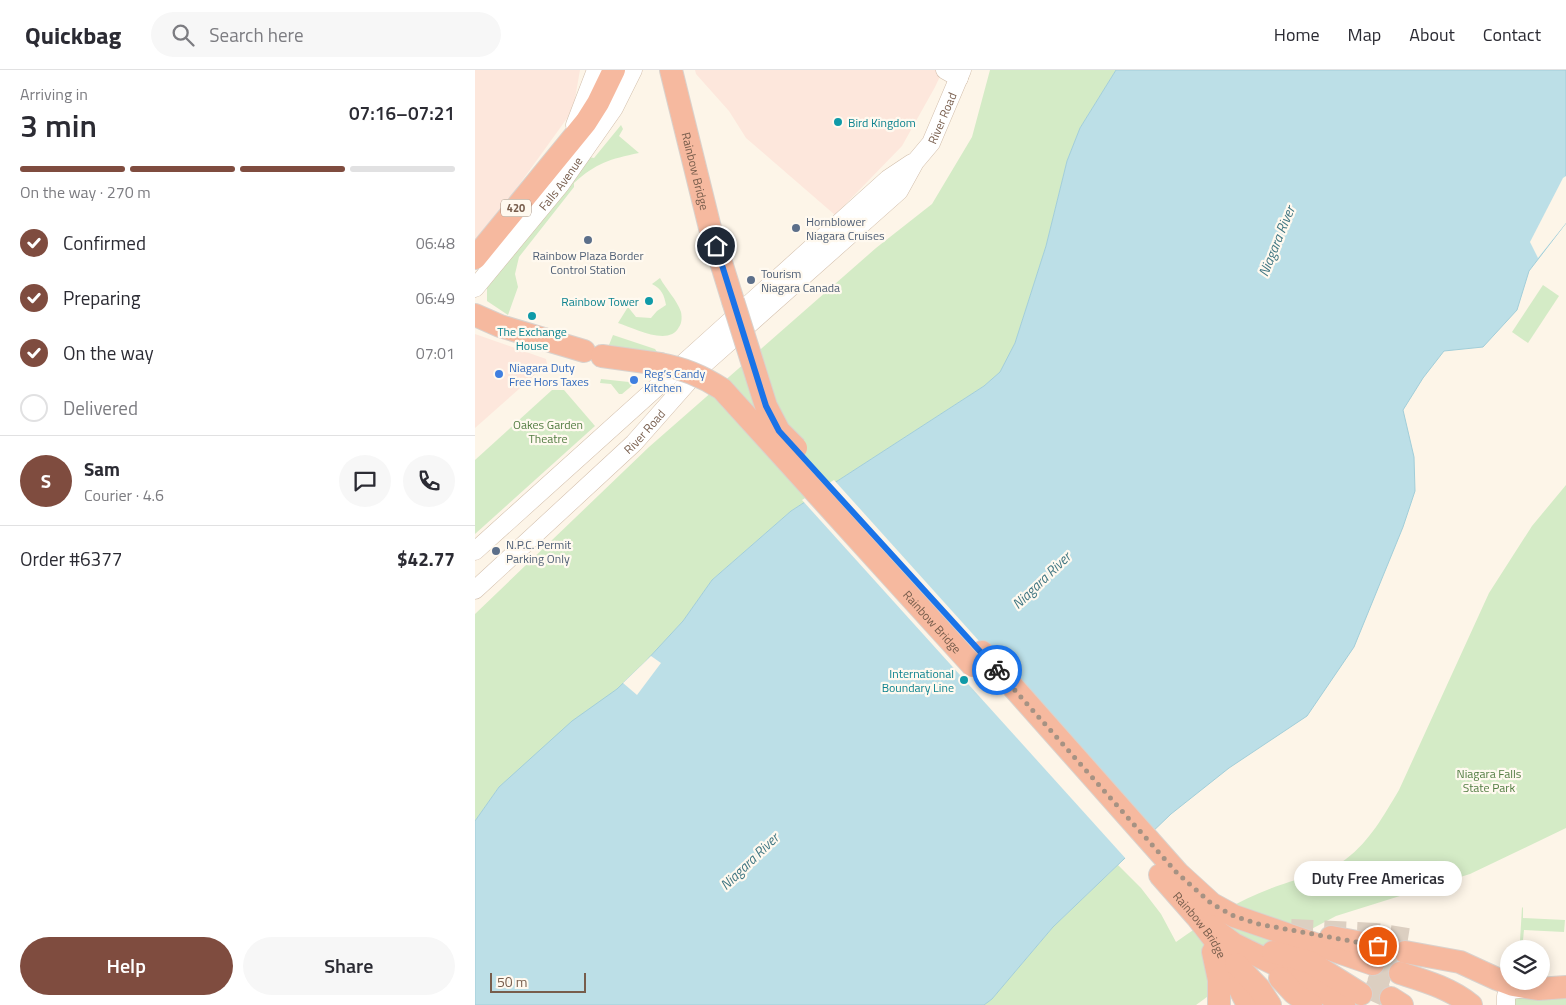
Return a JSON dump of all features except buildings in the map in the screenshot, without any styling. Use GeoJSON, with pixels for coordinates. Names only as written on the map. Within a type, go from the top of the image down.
{"type":"FeatureCollection","features":[{"type":"Feature","properties":{"kind":"highway","name":"Falls Avenue"},"geometry":{"type":"LineString","coordinates":[[475,258],[565,148],[598,103],[614,70]]}},
{"type":"Feature","properties":{"kind":"highway"},"geometry":{"type":"LineString","coordinates":[[671,70],[682,113]]}},
{"type":"Feature","properties":{"kind":"highway"},"geometry":{"type":"LineString","coordinates":[[681,70],[680,96],[682,113]]}},
{"type":"Feature","properties":{"kind":"highway","name":"Rainbow Bridge"},"geometry":{"type":"LineString","coordinates":[[682,113],[713,237],[766,406],[779,431],[981,652],[1183,880],[1217,907],[1234,916],[1258,924],[1281,977]]}},
{"type":"Feature","properties":{"kind":"highway","name":"Rainbow Bridge"},"geometry":{"type":"LineString","coordinates":[[475,315],[500,326],[593,354],[681,368],[699,375],[722,389],[973,666],[1218,948],[1281,977]]}},
{"type":"Feature","properties":{"kind":"highway"},"geometry":{"type":"LineString","coordinates":[[1218,948],[1258,947],[1294,993],[1311,1005]]}},
{"type":"Feature","properties":{"kind":"highway"},"geometry":{"type":"LineString","coordinates":[[1218,948],[1281,977],[1329,1005]]}},
{"type":"Feature","properties":{"kind":"highway"},"geometry":{"type":"LineString","coordinates":[[1212,1005],[1218,948]]}},
{"type":"Feature","properties":{"kind":"highway"},"geometry":{"type":"LineString","coordinates":[[1218,948],[1221,1005]]}},
{"type":"Feature","properties":{"kind":"highway"},"geometry":{"type":"LineString","coordinates":[[1402,969],[1446,957],[1500,980]]}},
{"type":"Feature","properties":{"kind":"highway"},"geometry":{"type":"LineString","coordinates":[[1402,969],[1420,974],[1471,1005]]}},
{"type":"Feature","properties":{"kind":"highway"},"geometry":{"type":"LineString","coordinates":[[1281,977],[1303,978],[1368,972]]}},
{"type":"Feature","properties":{"kind":"highway"},"geometry":{"type":"LineString","coordinates":[[1281,977],[1368,972]]}},
{"type":"Feature","properties":{"kind":"highway"},"geometry":{"type":"LineString","coordinates":[[1550,989],[1566,987]]}},
{"type":"Feature","properties":{"kind":"main road"},"geometry":{"type":"LineString","coordinates":[[565,148],[596,70]]}},
{"type":"Feature","properties":{"kind":"main road","name":"Falls Avenue"},"geometry":{"type":"LineString","coordinates":[[475,288],[560,185],[615,108],[633,70]]}},
{"type":"Feature","properties":{"kind":"main road","name":"River Road"},"geometry":{"type":"LineString","coordinates":[[475,590],[634,443],[702,366],[899,191],[915,162],[931,143],[955,73]]}},
{"type":"Feature","properties":{"kind":"main road","name":"River Road"},"geometry":{"type":"LineString","coordinates":[[475,551],[888,179],[915,162]]}},
{"type":"Feature","properties":{"kind":"main road"},"geometry":{"type":"LineString","coordinates":[[1506,1005],[1506,996],[1511,990]]}},
{"type":"Feature","properties":{"kind":"shaded area"},"geometry":{"type":"Polygon","coordinates":[[[475,70],[580,70],[573,110],[475,246],[475,70]]]}},
{"type":"Feature","properties":{"kind":"shaded area"},"geometry":{"type":"Polygon","coordinates":[[[695,70],[943,70],[902,146],[835,215],[746,138],[729,111],[696,74],[695,70]]]}},
{"type":"Feature","properties":{"kind":"shaded area","name":"Niagara Duty Free Hors Taxes"},"geometry":{"type":"Polygon","coordinates":[[[475,334],[546,359],[547,364],[475,428],[475,334]]]}},
{"type":"Feature","properties":{"kind":"green space"},"geometry":{"type":"Polygon","coordinates":[[[990,70],[1116,70],[1080,128],[1067,161],[1046,246],[1015,343],[1000,372],[984,386],[791,511],[712,580],[683,621],[617,689],[499,787],[475,821],[475,614],[649,447],[876,248],[932,204],[972,137],[990,70]]]}},
{"type":"Feature","properties":{"kind":"green space"},"geometry":{"type":"Polygon","coordinates":[[[621,125],[623,129],[619,136],[639,153],[620,157],[597,166],[574,183],[574,187],[519,257],[515,274],[518,287],[508,315],[487,301],[487,284],[589,157],[594,158],[621,125]]]}},
{"type":"Feature","properties":{"kind":"green space"},"geometry":{"type":"Polygon","coordinates":[[[660,278],[681,312],[681,324],[674,333],[660,336],[642,332],[618,323],[628,307],[636,317],[651,318],[666,305],[662,293],[652,284],[660,278]]]}},
{"type":"Feature","properties":{"kind":"green space"},"geometry":{"type":"Polygon","coordinates":[[[1543,285],[1559,296],[1528,343],[1512,332],[1543,285]]]}},
{"type":"Feature","properties":{"kind":"green space"},"geometry":{"type":"Polygon","coordinates":[[[613,335],[655,349],[657,352],[609,345],[613,335]]]}},
{"type":"Feature","properties":{"kind":"green space"},"geometry":{"type":"Polygon","coordinates":[[[639,378],[622,394],[619,394],[611,384],[600,383],[601,379],[629,382],[639,378]]]}},
{"type":"Feature","properties":{"kind":"green space","name":"Oakes Garden Theatre"},"geometry":{"type":"Polygon","coordinates":[[[552,390],[564,390],[595,426],[475,534],[475,460],[552,390]]]}},
{"type":"Feature","properties":{"kind":"green space","name":"Niagara Falls State Park"},"geometry":{"type":"Polygon","coordinates":[[[1566,485],[1566,828],[1470,874],[1336,916],[1270,951],[1196,1005],[984,1005],[992,999],[1053,927],[1118,865],[1141,888],[1161,914],[1176,942],[1235,905],[1272,888],[1331,867],[1355,852],[1376,827],[1399,790],[1489,593],[1532,526],[1566,485]]]}},
{"type":"Feature","properties":{"kind":"green space"},"geometry":{"type":"Polygon","coordinates":[[[1522,907],[1523,918],[1565,920],[1564,932],[1524,930],[1523,940],[1520,940],[1522,907]]]}},
{"type":"Feature","properties":{"kind":"green space"},"geometry":{"type":"Polygon","coordinates":[[[1566,994],[1566,1005],[1511,1005],[1510,997],[1566,994]]]}},
{"type":"Feature","properties":{"kind":"water","name":"Niagara River"},"geometry":{"type":"Polygon","coordinates":[[[1116,70],[1566,70],[1566,223],[1529,271],[1517,310],[1483,347],[1444,351],[1423,378],[1403,410],[1414,457],[1415,491],[1403,527],[1354,647],[1307,716],[1229,768],[1171,814],[1053,927],[992,999],[984,1005],[475,1005],[475,821],[499,787],[572,721],[617,689],[683,621],[712,580],[791,511],[984,386],[1000,372],[1015,343],[1046,246],[1067,161],[1080,128],[1116,70]]]}},
{"type":"Feature","properties":{"kind":"pier"},"geometry":{"type":"Polygon","coordinates":[[[1566,176],[1566,223],[1538,258],[1530,242],[1563,178],[1566,176]]]}},
{"type":"Feature","properties":{"kind":"pier"},"geometry":{"type":"Polygon","coordinates":[[[834,480],[1153,834],[1127,860],[802,500],[834,480]]]}},
{"type":"Feature","properties":{"kind":"pier"},"geometry":{"type":"Polygon","coordinates":[[[651,656],[661,663],[637,695],[623,683],[651,656]]]}},
{"type":"Feature","properties":{"kind":"tunnel"},"geometry":{"type":"LineString","coordinates":[[1291,930],[1376,934],[1408,939]]}},
{"type":"Feature","properties":{"kind":"tunnel"},"geometry":{"type":"LineString","coordinates":[[1377,952],[1404,958]]}},
{"type":"Feature","properties":{"kind":"tunnel"},"geometry":{"type":"LineString","coordinates":[[1371,969],[1398,978]]}},
{"type":"Feature","properties":{"kind":"tunnel"},"geometry":{"type":"LineString","coordinates":[[1365,986],[1391,998]]}},
{"type":"Feature","properties":{"kind":"way so far"},"geometry":{"type":"LineString","coordinates":[[997,670],[1177,873],[1212,904],[1245,921],[1378,946]]}},
{"type":"Feature","properties":{"kind":"place","name":"Bird Kingdom"},"geometry":{"type":"Point","coordinates":[838,122]}},
{"type":"Feature","properties":{"kind":"place","name":"Hornblower Niagara Cruises"},"geometry":{"type":"Point","coordinates":[796,228]}},
{"type":"Feature","properties":{"kind":"place","name":"Rainbow Plaza Border Control Station"},"geometry":{"type":"Point","coordinates":[588,240]}},
{"type":"Feature","properties":{"kind":"place","name":"Tourism Niagara Canada"},"geometry":{"type":"Point","coordinates":[751,280]}},
{"type":"Feature","properties":{"kind":"place","name":"Rainbow Tower"},"geometry":{"type":"Point","coordinates":[649,301]}},
{"type":"Feature","properties":{"kind":"place","name":"The Exchange House"},"geometry":{"type":"Point","coordinates":[532,316]}},
{"type":"Feature","properties":{"kind":"place","name":"Niagara Duty Free Hors Taxes"},"geometry":{"type":"Point","coordinates":[499,374]}},
{"type":"Feature","properties":{"kind":"place","name":"Reg’s Candy Kitchen"},"geometry":{"type":"Point","coordinates":[634,380]}},
{"type":"Feature","properties":{"kind":"place","name":"N.P.C. Permit Parking Only"},"geometry":{"type":"Point","coordinates":[496,551]}},
{"type":"Feature","properties":{"kind":"place","name":"International Boundary Line"},"geometry":{"type":"Point","coordinates":[964,680]}},
{"type":"Feature","properties":{"kind":"place","name":"Duty Free Americas"},"geometry":{"type":"Point","coordinates":[1378,946]}},
{"type":"Feature","properties":{"kind":"route"},"geometry":{"type":"LineString","coordinates":[[716,246],[766,406],[779,431],[997,670]]}}]}
